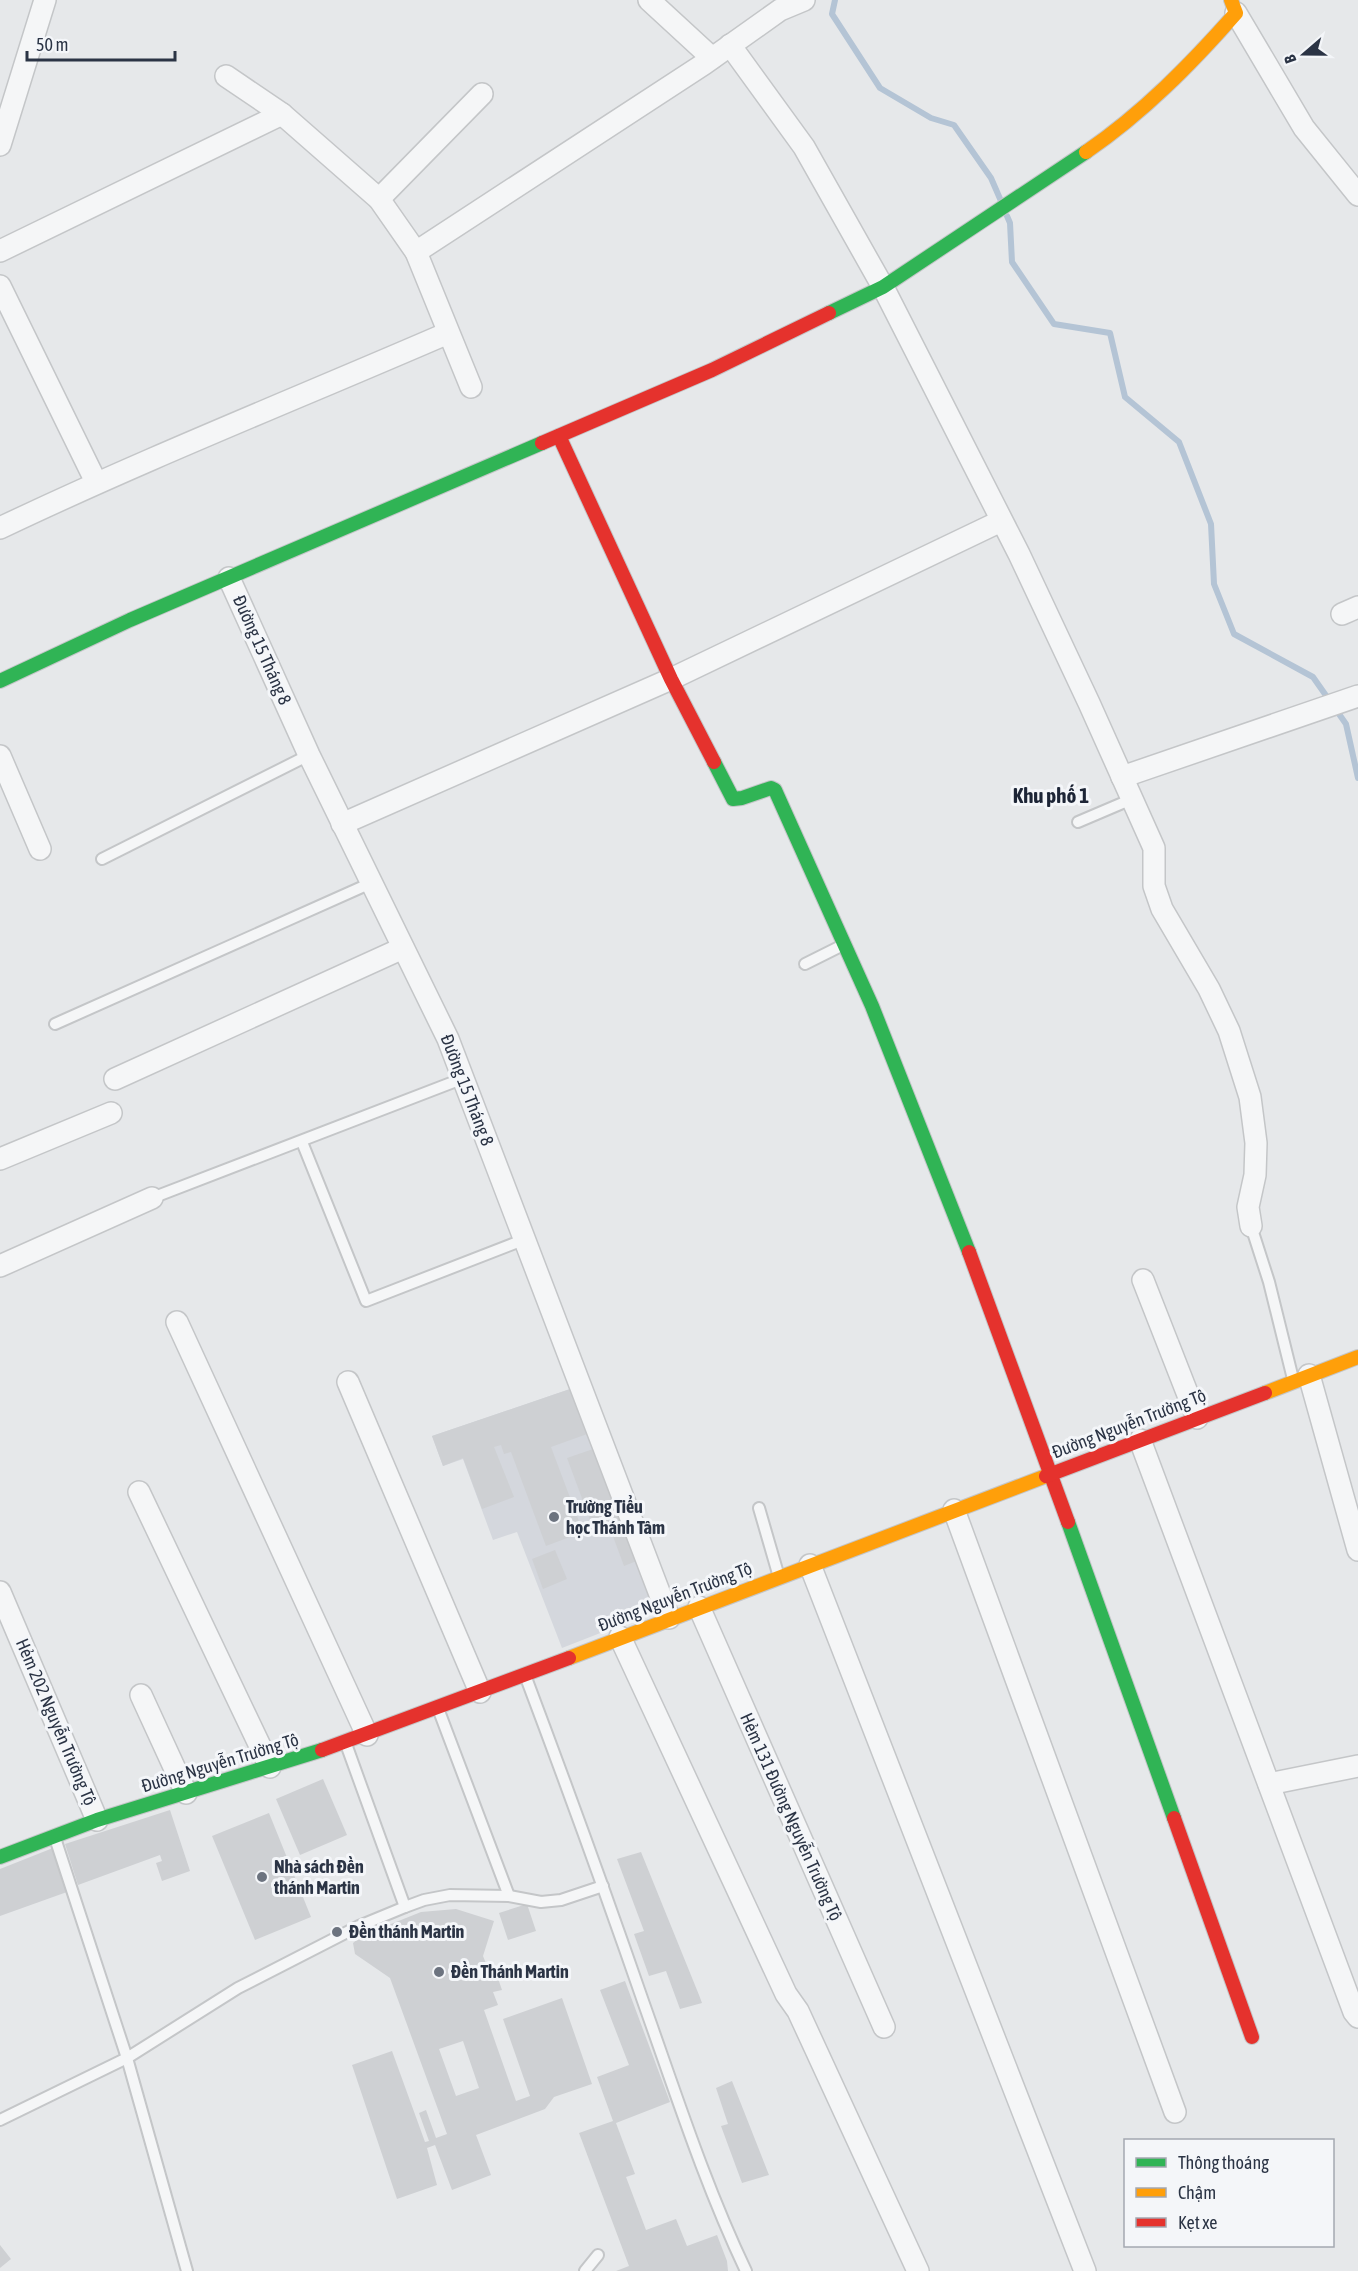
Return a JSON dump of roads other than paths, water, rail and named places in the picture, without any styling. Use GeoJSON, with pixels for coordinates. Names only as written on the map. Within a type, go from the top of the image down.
{"type":"FeatureCollection","features":[{"type":"Feature","properties":{"kind":"street"},"geometry":{"type":"LineString","coordinates":[[0,145],[45,0]]}},
{"type":"Feature","properties":{"kind":"street"},"geometry":{"type":"LineString","coordinates":[[649,0],[712,58]]}},
{"type":"Feature","properties":{"kind":"street"},"geometry":{"type":"LineString","coordinates":[[416,252],[712,58],[780,10],[804,0]]}},
{"type":"Feature","properties":{"kind":"street"},"geometry":{"type":"LineString","coordinates":[[0,681],[130,620],[712,369],[883,287],[993,216],[1117,131],[1197,57],[1234,7],[1304,128],[1358,195]]}},
{"type":"Feature","properties":{"kind":"street"},"geometry":{"type":"LineString","coordinates":[[730,45],[804,147],[883,287],[1069,661],[1154,848],[1154,886],[1162,909],[1209,988],[1229,1031],[1250,1097],[1256,1143],[1255,1175],[1248,1207],[1251,1226]]}},
{"type":"Feature","properties":{"kind":"street"},"geometry":{"type":"LineString","coordinates":[[226,76],[282,114],[379,199],[416,252],[471,387]]}},
{"type":"Feature","properties":{"kind":"street"},"geometry":{"type":"LineString","coordinates":[[379,199],[482,94]]}},
{"type":"Feature","properties":{"kind":"street"},"geometry":{"type":"LineString","coordinates":[[0,251],[282,114]]}},
{"type":"Feature","properties":{"kind":"street"},"geometry":{"type":"LineString","coordinates":[[0,285],[96,482]]}},
{"type":"Feature","properties":{"kind":"street"},"geometry":{"type":"LineString","coordinates":[[0,528],[96,482],[448,333]]}},
{"type":"Feature","properties":{"kind":"street"},"geometry":{"type":"LineString","coordinates":[[559,436],[671,679],[733,799],[766,788],[775,790],[872,1006],[990,1305],[1252,2037]]}},
{"type":"Feature","properties":{"kind":"street"},"geometry":{"type":"LineString","coordinates":[[342,824],[671,679],[1001,521]]}},
{"type":"Feature","properties":{"kind":"street","name":"Đường 15 Tháng 8"},"geometry":{"type":"LineString","coordinates":[[229,578],[309,755],[448,1039],[669,1618]]}},
{"type":"Feature","properties":{"kind":"street"},"geometry":{"type":"LineString","coordinates":[[1122,777],[1356,697]]}},
{"type":"Feature","properties":{"kind":"street"},"geometry":{"type":"LineString","coordinates":[[0,756],[40,849]]}},
{"type":"Feature","properties":{"kind":"street"},"geometry":{"type":"LineString","coordinates":[[115,1079],[403,948]]}},
{"type":"Feature","properties":{"kind":"street"},"geometry":{"type":"LineString","coordinates":[[0,1159],[111,1113]]}},
{"type":"Feature","properties":{"kind":"street"},"geometry":{"type":"LineString","coordinates":[[0,1266],[152,1198]]}},
{"type":"Feature","properties":{"kind":"street"},"geometry":{"type":"LineString","coordinates":[[1143,1280],[1197,1418]]}},
{"type":"Feature","properties":{"kind":"street"},"geometry":{"type":"LineString","coordinates":[[177,1322],[367,1735]]}},
{"type":"Feature","properties":{"kind":"street","name":"Đường Nguyễn Trường Tộ"},"geometry":{"type":"LineString","coordinates":[[0,1857],[97,1820],[346,1743],[1358,1357]]}},
{"type":"Feature","properties":{"kind":"street"},"geometry":{"type":"LineString","coordinates":[[1301,1378],[1358,1550]]}},
{"type":"Feature","properties":{"kind":"street"},"geometry":{"type":"LineString","coordinates":[[348,1382],[480,1692]]}},
{"type":"Feature","properties":{"kind":"street"},"geometry":{"type":"LineString","coordinates":[[1140,1440],[1354,2012],[1358,2017]]}},
{"type":"Feature","properties":{"kind":"street"},"geometry":{"type":"LineString","coordinates":[[139,1492],[270,1767]]}},
{"type":"Feature","properties":{"kind":"street"},"geometry":{"type":"LineString","coordinates":[[954,1510],[1175,2112]]}},
{"type":"Feature","properties":{"kind":"street"},"geometry":{"type":"LineString","coordinates":[[810,1565],[1085,2271]]}},
{"type":"Feature","properties":{"kind":"street","name":"Hẻm 202 Nguyễn Trường Tộ"},"geometry":{"type":"LineString","coordinates":[[0,1592],[97,1820]]}},
{"type":"Feature","properties":{"kind":"street","name":"Hẻm 131 Đường Nguyễn Trường Tộ"},"geometry":{"type":"LineString","coordinates":[[699,1607],[884,2027]]}},
{"type":"Feature","properties":{"kind":"street"},"geometry":{"type":"LineString","coordinates":[[620,1637],[781,1983],[798,2011],[918,2271]]}},
{"type":"Feature","properties":{"kind":"street"},"geometry":{"type":"LineString","coordinates":[[141,1695],[186,1792]]}},
{"type":"Feature","properties":{"kind":"street"},"geometry":{"type":"LineString","coordinates":[[1269,1784],[1358,1766]]}},
{"type":"Feature","properties":{"kind":"lane"},"geometry":{"type":"LineString","coordinates":[[102,858],[309,755]]}},
{"type":"Feature","properties":{"kind":"lane"},"geometry":{"type":"LineString","coordinates":[[1078,822],[1132,799]]}},
{"type":"Feature","properties":{"kind":"lane"},"geometry":{"type":"LineString","coordinates":[[55,1024],[371,883]]}},
{"type":"Feature","properties":{"kind":"lane"},"geometry":{"type":"LineString","coordinates":[[805,964],[844,944]]}},
{"type":"Feature","properties":{"kind":"lane"},"geometry":{"type":"LineString","coordinates":[[152,1198],[464,1078]]}},
{"type":"Feature","properties":{"kind":"lane"},"geometry":{"type":"LineString","coordinates":[[302,1142],[366,1301],[523,1240]]}},
{"type":"Feature","properties":{"kind":"lane"},"geometry":{"type":"LineString","coordinates":[[1251,1226],[1301,1378]]}},
{"type":"Feature","properties":{"kind":"lane"},"geometry":{"type":"LineString","coordinates":[[759,1508],[779,1578]]}},
{"type":"Feature","properties":{"kind":"lane"},"geometry":{"type":"LineString","coordinates":[[525,1674],[603,1886],[697,2154],[720,2214],[746,2271]]}},
{"type":"Feature","properties":{"kind":"lane"},"geometry":{"type":"LineString","coordinates":[[437,1708],[508,1896]]}},
{"type":"Feature","properties":{"kind":"lane"},"geometry":{"type":"LineString","coordinates":[[346,1743],[405,1907]]}},
{"type":"Feature","properties":{"kind":"lane"},"geometry":{"type":"LineString","coordinates":[[55,1836],[127,2058],[187,2271]]}},
{"type":"Feature","properties":{"kind":"lane"},"geometry":{"type":"LineString","coordinates":[[0,2120],[127,2058],[238,1988],[350,1930],[405,1907],[424,1900],[450,1895],[508,1896],[541,1902],[561,1900],[603,1886]]}},
{"type":"Feature","properties":{"kind":"lane"},"geometry":{"type":"LineString","coordinates":[[585,2271],[598,2255]]}},
{"type":"Feature","properties":{"kind":"waterway"},"geometry":{"type":"LineString","coordinates":[[835,0],[832,14],[880,88],[931,118],[954,125],[991,178],[1001,201]]}},
{"type":"Feature","properties":{"kind":"waterway"},"geometry":{"type":"LineString","coordinates":[[1007,216],[1010,223],[1012,262],[1054,324],[1110,333],[1125,397],[1179,442],[1211,524],[1214,584],[1234,634],[1313,677],[1346,724],[1358,778]]}},
{"type":"Feature","properties":{"kind":"place","name":"Trường Tiểu học Thánh Tâm"},"geometry":{"type":"Point","coordinates":[554,1517]}},
{"type":"Feature","properties":{"kind":"place","name":"Nhà sách Đền thánh Martin"},"geometry":{"type":"Point","coordinates":[262,1877]}},
{"type":"Feature","properties":{"kind":"place","name":"Đền thánh Martin"},"geometry":{"type":"Point","coordinates":[337,1932]}},
{"type":"Feature","properties":{"kind":"place","name":"Đền Thánh Martin"},"geometry":{"type":"Point","coordinates":[439,1972]}},
{"type":"Feature","properties":{"kind":"district","name":"Khu phố 1"},"geometry":{"type":"Point","coordinates":[1051,796]}}]}
